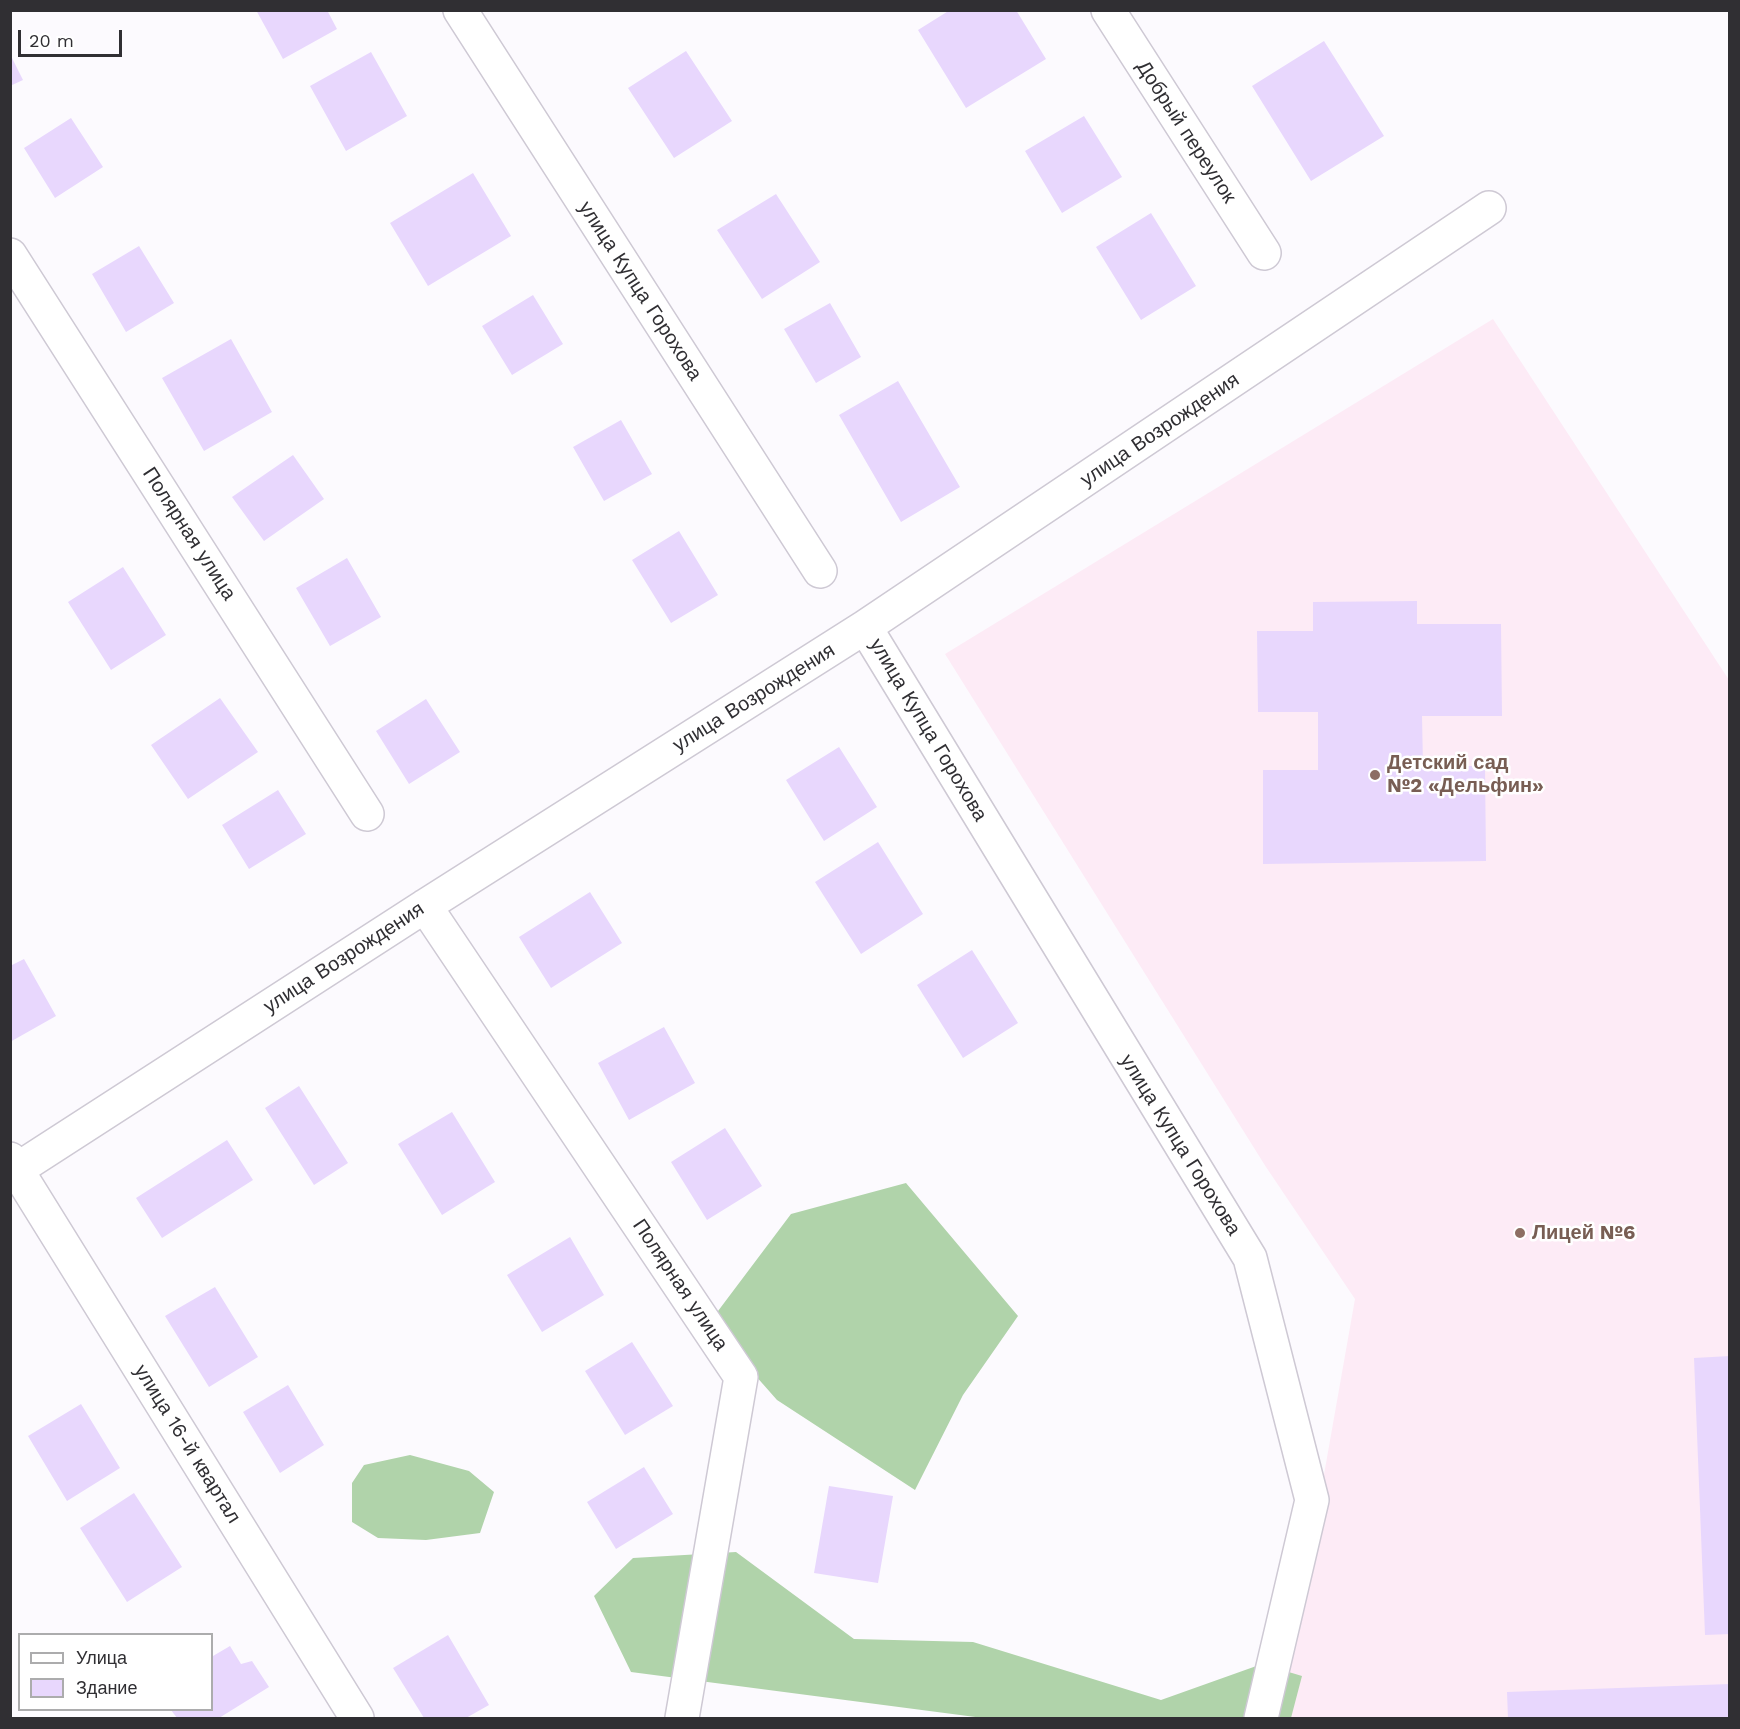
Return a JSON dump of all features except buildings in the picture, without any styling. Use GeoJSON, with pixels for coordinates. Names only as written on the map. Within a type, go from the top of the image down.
{"type":"FeatureCollection","features":[{"type":"Feature","properties":{"kind":"street","name":"улица Купца Горохова"},"geometry":{"type":"LineString","coordinates":[[460,10],[820,571]]}},
{"type":"Feature","properties":{"kind":"street","name":"Добрый переулок"},"geometry":{"type":"LineString","coordinates":[[1108,10],[1264,253]]}},
{"type":"Feature","properties":{"kind":"street","name":"улица Возрождения"},"geometry":{"type":"LineString","coordinates":[[13,1168],[866,627],[1489,208]]}},
{"type":"Feature","properties":{"kind":"street","name":"Полярная улица"},"geometry":{"type":"LineString","coordinates":[[10,255],[367,814]]}},
{"type":"Feature","properties":{"kind":"street","name":"улица Купца Горохова"},"geometry":{"type":"LineString","coordinates":[[866,627],[1090,999],[1250,1258],[1312,1500],[1261,1719]]}},
{"type":"Feature","properties":{"kind":"street","name":"Полярная улица"},"geometry":{"type":"LineString","coordinates":[[425,906],[741,1377],[682,1719]]}},
{"type":"Feature","properties":{"kind":"street","name":"улица 16-й квартал"},"geometry":{"type":"LineString","coordinates":[[13,1168],[357,1719]]}},
{"type":"Feature","properties":{"kind":"shaded area"},"geometry":{"type":"Polygon","coordinates":[[[1493,319],[1729,680],[1729,1718],[1281,1718],[1355,1299],[1266,1167],[945,654],[1493,319]]]}},
{"type":"Feature","properties":{"kind":"green space"},"geometry":{"type":"Polygon","coordinates":[[[906,1183],[1018,1316],[963,1395],[915,1490],[777,1400],[709,1323],[791,1214],[906,1183]]]}},
{"type":"Feature","properties":{"kind":"green space"},"geometry":{"type":"Polygon","coordinates":[[[410,1455],[469,1471],[494,1492],[480,1533],[426,1540],[378,1538],[352,1522],[352,1483],[364,1465],[410,1455]]]}},
{"type":"Feature","properties":{"kind":"green space"},"geometry":{"type":"Polygon","coordinates":[[[736,1552],[854,1639],[973,1642],[1161,1700],[1262,1664],[1302,1676],[1291,1718],[983,1718],[631,1672],[594,1596],[633,1558],[736,1552]]]}},
{"type":"Feature","properties":{"kind":"place","name":"Детский сад №2 «Дельфин»"},"geometry":{"type":"Point","coordinates":[1375,775]}},
{"type":"Feature","properties":{"kind":"place","name":"Лицей №6"},"geometry":{"type":"Point","coordinates":[1520,1233]}}]}
